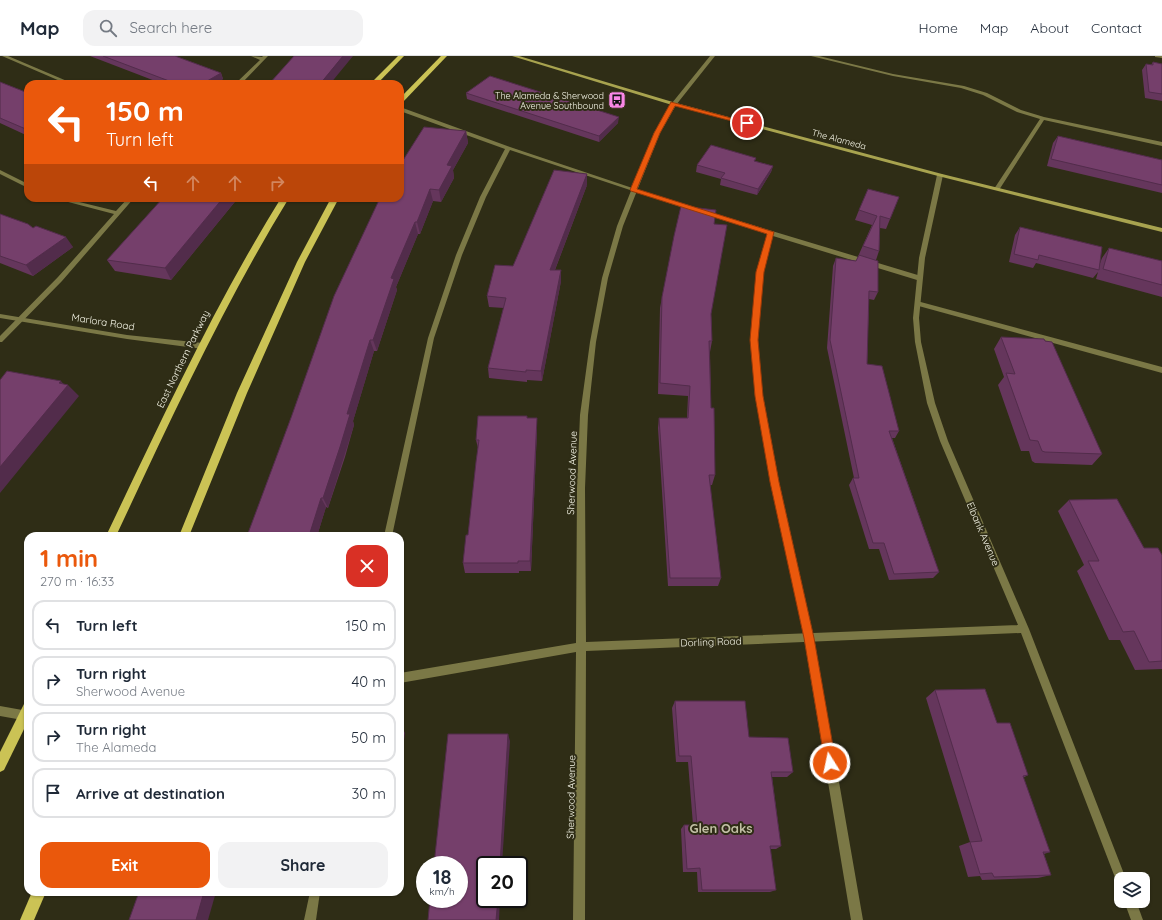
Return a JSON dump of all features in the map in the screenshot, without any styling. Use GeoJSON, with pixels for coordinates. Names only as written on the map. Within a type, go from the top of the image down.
{"type":"FeatureCollection","features":[{"type":"Feature","properties":{"kind":"main road"},"geometry":{"type":"LineString","coordinates":[[377,80],[401,56]]}},
{"type":"Feature","properties":{"kind":"main road"},"geometry":{"type":"LineString","coordinates":[[404,98],[444,56]]}},
{"type":"Feature","properties":{"kind":"main road","name":"The Alameda"},"geometry":{"type":"LineString","coordinates":[[514,56],[674,104],[940,175],[1162,230]]}},
{"type":"Feature","properties":{"kind":"main road","name":"East Northern Parkway"},"geometry":{"type":"LineString","coordinates":[[114,532],[203,346],[255,246],[282,202]]}},
{"type":"Feature","properties":{"kind":"main road"},"geometry":{"type":"LineString","coordinates":[[186,532],[249,378],[301,262],[333,202]]}},
{"type":"Feature","properties":{"kind":"main road"},"geometry":{"type":"LineString","coordinates":[[0,766],[24,719]]}},
{"type":"Feature","properties":{"kind":"main road"},"geometry":{"type":"LineString","coordinates":[[27,920],[37,896]]}},
{"type":"Feature","properties":{"kind":"street"},"geometry":{"type":"LineString","coordinates":[[4,56],[61,80]]}},
{"type":"Feature","properties":{"kind":"street"},"geometry":{"type":"LineString","coordinates":[[252,56],[264,58]]}},
{"type":"Feature","properties":{"kind":"street","name":"Sherwood Avenue"},"geometry":{"type":"LineString","coordinates":[[579,920],[581,488],[584,415],[593,342],[605,278],[620,226],[633,190],[657,133],[674,104],[712,56]]}},
{"type":"Feature","properties":{"kind":"street"},"geometry":{"type":"LineString","coordinates":[[813,56],[893,75],[962,87],[985,94],[1019,111],[1043,118],[1162,144]]}},
{"type":"Feature","properties":{"kind":"street"},"geometry":{"type":"LineString","coordinates":[[1157,56],[1162,57]]}},
{"type":"Feature","properties":{"kind":"street"},"geometry":{"type":"LineString","coordinates":[[242,80],[264,58]]}},
{"type":"Feature","properties":{"kind":"street"},"geometry":{"type":"LineString","coordinates":[[404,110],[508,148],[633,190],[919,278]]}},
{"type":"Feature","properties":{"kind":"street"},"geometry":{"type":"LineString","coordinates":[[998,189],[1043,118]]}},
{"type":"Feature","properties":{"kind":"street"},"geometry":{"type":"LineString","coordinates":[[389,532],[431,338],[462,247],[483,197],[508,148]]}},
{"type":"Feature","properties":{"kind":"street"},"geometry":{"type":"LineString","coordinates":[[0,172],[24,184]]}},
{"type":"Feature","properties":{"kind":"street","name":"Elbank Avenue"},"geometry":{"type":"LineString","coordinates":[[940,175],[922,258],[916,318],[918,342],[931,403],[944,441],[1024,629],[1118,872]]}},
{"type":"Feature","properties":{"kind":"street"},"geometry":{"type":"LineString","coordinates":[[72,202],[117,213]]}},
{"type":"Feature","properties":{"kind":"street"},"geometry":{"type":"LineString","coordinates":[[0,340],[60,278],[127,202]]}},
{"type":"Feature","properties":{"kind":"street"},"geometry":{"type":"LineString","coordinates":[[771,232],[760,272],[754,340],[759,396],[775,482],[809,638],[857,920]]}},
{"type":"Feature","properties":{"kind":"street"},"geometry":{"type":"LineString","coordinates":[[917,303],[1162,370]]}},
{"type":"Feature","properties":{"kind":"street","name":"Marlora Road"},"geometry":{"type":"LineString","coordinates":[[0,316],[126,337],[203,346]]}},
{"type":"Feature","properties":{"kind":"street","name":"Dorling Road"},"geometry":{"type":"LineString","coordinates":[[404,677],[581,647],[1024,629]]}},
{"type":"Feature","properties":{"kind":"street"},"geometry":{"type":"LineString","coordinates":[[0,711],[24,713]]}},
{"type":"Feature","properties":{"kind":"street"},"geometry":{"type":"LineString","coordinates":[[310,920],[314,896]]}},
{"type":"Feature","properties":{"kind":"street"},"geometry":{"type":"LineString","coordinates":[[1133,908],[1138,920]]}},
{"type":"Feature","properties":{"kind":"building"},"geometry":{"type":"Polygon","coordinates":[[[103,56],[175,56],[221,73],[209,80],[166,80],[103,56]]]}},
{"type":"Feature","properties":{"kind":"building"},"geometry":{"type":"Polygon","coordinates":[[[294,56],[343,56],[323,80],[273,80],[294,56]]]}},
{"type":"Feature","properties":{"kind":"building"},"geometry":{"type":"Polygon","coordinates":[[[1153,62],[1162,64],[1162,94],[1149,92],[1146,64],[1153,65],[1153,62]]]}},
{"type":"Feature","properties":{"kind":"building"},"geometry":{"type":"Polygon","coordinates":[[[490,76],[619,117],[599,136],[466,93],[490,76]]]}},
{"type":"Feature","properties":{"kind":"building"},"geometry":{"type":"Polygon","coordinates":[[[0,82],[24,91],[24,128],[0,118],[0,82]]]}},
{"type":"Feature","properties":{"kind":"building"},"geometry":{"type":"Polygon","coordinates":[[[424,127],[466,131],[447,165],[452,166],[439,190],[430,189],[417,222],[415,222],[391,278],[394,279],[373,340],[370,340],[347,414],[350,414],[340,447],[310,532],[248,532],[334,296],[378,202],[404,202],[404,159],[424,127]]]}},
{"type":"Feature","properties":{"kind":"building"},"geometry":{"type":"Polygon","coordinates":[[[1058,136],[1162,160],[1162,185],[1051,159],[1058,136]]]}},
{"type":"Feature","properties":{"kind":"building"},"geometry":{"type":"Polygon","coordinates":[[[711,145],[756,158],[754,161],[773,166],[758,189],[721,178],[725,173],[697,165],[711,145]]]}},
{"type":"Feature","properties":{"kind":"building"},"geometry":{"type":"Polygon","coordinates":[[[554,170],[587,174],[550,270],[561,270],[541,371],[526,370],[526,372],[488,368],[506,298],[487,296],[495,265],[513,266],[554,170]]]}},
{"type":"Feature","properties":{"kind":"building"},"geometry":{"type":"Polygon","coordinates":[[[868,189],[899,197],[890,219],[880,216],[879,251],[863,246],[877,216],[859,210],[868,189]]]}},
{"type":"Feature","properties":{"kind":"building"},"geometry":{"type":"Polygon","coordinates":[[[159,202],[220,202],[165,268],[107,260],[159,202]]]}},
{"type":"Feature","properties":{"kind":"building"},"geometry":{"type":"Polygon","coordinates":[[[681,206],[716,210],[714,224],[727,225],[711,314],[712,341],[709,341],[711,408],[714,408],[715,475],[709,475],[721,578],[670,578],[659,418],[688,418],[690,386],[660,383],[662,297],[681,206]]]}},
{"type":"Feature","properties":{"kind":"building"},"geometry":{"type":"Polygon","coordinates":[[[0,214],[28,224],[33,228],[36,226],[66,237],[26,265],[0,256],[0,214]]]}},
{"type":"Feature","properties":{"kind":"building"},"geometry":{"type":"Polygon","coordinates":[[[1020,227],[1102,247],[1099,270],[1039,255],[1038,260],[1014,254],[1020,227]]]}},
{"type":"Feature","properties":{"kind":"building"},"geometry":{"type":"Polygon","coordinates":[[[1109,248],[1162,261],[1162,285],[1103,269],[1109,248]]]}},
{"type":"Feature","properties":{"kind":"building"},"geometry":{"type":"Polygon","coordinates":[[[859,255],[878,261],[878,292],[869,291],[867,364],[882,366],[899,431],[889,431],[939,572],[894,574],[884,543],[873,543],[853,478],[859,478],[830,340],[836,258],[856,261],[859,255]]]}},
{"type":"Feature","properties":{"kind":"building"},"geometry":{"type":"Polygon","coordinates":[[[1001,337],[1044,339],[1045,341],[1052,342],[1102,454],[1045,452],[1042,451],[1038,441],[1030,440],[1006,373],[1015,374],[1001,337]]]}},
{"type":"Feature","properties":{"kind":"building"},"geometry":{"type":"Polygon","coordinates":[[[7,371],[61,381],[59,383],[68,385],[0,467],[0,380],[7,371]]]}},
{"type":"Feature","properties":{"kind":"building"},"geometry":{"type":"Polygon","coordinates":[[[478,416],[527,416],[527,418],[537,418],[530,561],[518,561],[518,563],[463,563],[466,535],[468,535],[479,440],[476,440],[478,416]]]}},
{"type":"Feature","properties":{"kind":"building"},"geometry":{"type":"Polygon","coordinates":[[[1117,499],[1144,548],[1158,548],[1162,555],[1162,661],[1149,662],[1134,631],[1123,632],[1088,561],[1099,561],[1069,500],[1117,499]]]}},
{"type":"Feature","properties":{"kind":"building"},"geometry":{"type":"Polygon","coordinates":[[[985,689],[997,723],[1010,723],[1028,775],[1023,776],[1050,852],[1043,852],[1051,875],[994,877],[992,873],[980,874],[970,842],[982,841],[935,690],[985,689]]]}},
{"type":"Feature","properties":{"kind":"building"},"geometry":{"type":"Polygon","coordinates":[[[675,701],[745,701],[749,737],[788,738],[793,772],[771,772],[781,846],[770,846],[776,890],[702,890],[700,868],[687,869],[684,825],[697,825],[691,756],[679,756],[675,701]]]}},
{"type":"Feature","properties":{"kind":"building"},"geometry":{"type":"Polygon","coordinates":[[[448,734],[508,734],[501,856],[476,856],[476,908],[497,908],[496,920],[428,920],[429,908],[468,908],[468,856],[435,856],[448,734]]]}},
{"type":"Feature","properties":{"kind":"building"},"geometry":{"type":"Polygon","coordinates":[[[138,896],[203,896],[196,920],[129,920],[138,896]]]}},
{"type":"Feature","properties":{"kind":"place","name":"The Alameda & Sherwood Avenue Southbound"},"geometry":{"type":"Point","coordinates":[617,100]}},
{"type":"Feature","properties":{"kind":"district","name":"Glen Oaks"},"geometry":{"type":"Point","coordinates":[721,828]}},
{"type":"Feature","properties":{"kind":"route"},"geometry":{"type":"LineString","coordinates":[[747,123],[674,104],[657,133],[633,190],[700,212],[771,232],[760,272],[754,340],[759,396],[775,482],[809,638],[830,763]]}}]}
